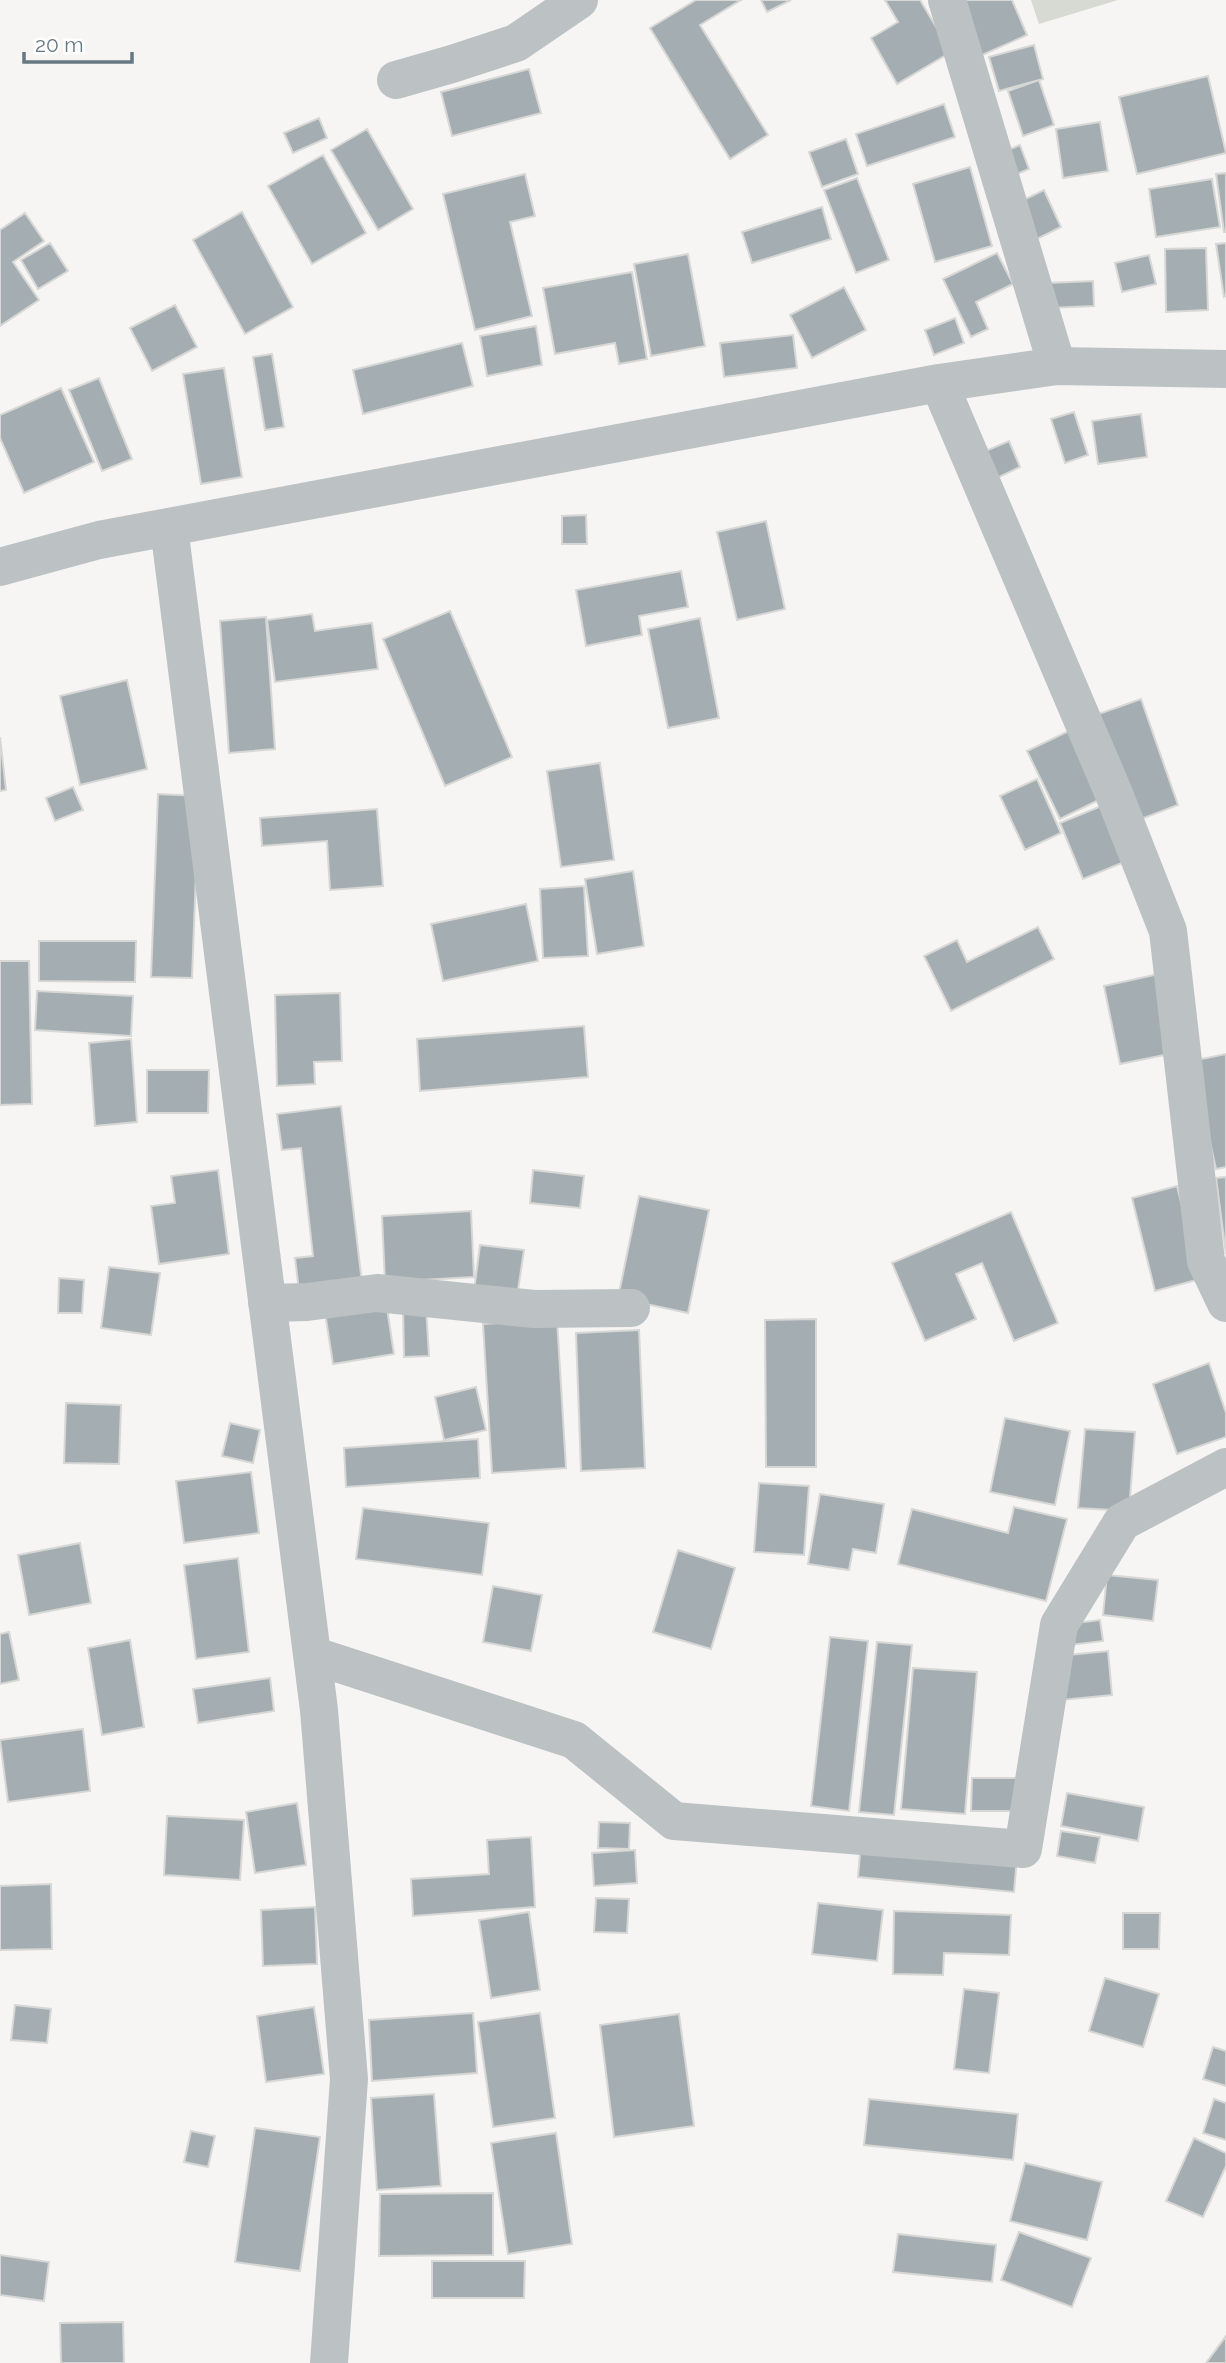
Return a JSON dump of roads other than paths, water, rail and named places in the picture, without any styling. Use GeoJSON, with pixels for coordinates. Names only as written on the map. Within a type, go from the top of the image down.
{"type":"FeatureCollection","features":[{"type":"Feature","properties":{"kind":"street"},"geometry":{"type":"LineString","coordinates":[[397,80],[516,43],[579,0]]}},
{"type":"Feature","properties":{"kind":"street"},"geometry":{"type":"LineString","coordinates":[[947,0],[1057,366]]}},
{"type":"Feature","properties":{"kind":"street"},"geometry":{"type":"LineString","coordinates":[[0,567],[99,540],[939,383],[1057,366],[1226,369]]}},
{"type":"Feature","properties":{"kind":"street"},"geometry":{"type":"LineString","coordinates":[[939,383],[1114,794],[1168,931],[1206,1261],[1226,1303]]}},
{"type":"Feature","properties":{"kind":"street"},"geometry":{"type":"LineString","coordinates":[[169,527],[320,1724],[349,2079],[329,2363]]}},
{"type":"Feature","properties":{"kind":"street"},"geometry":{"type":"LineString","coordinates":[[267,1303],[307,1302],[377,1293],[534,1309],[631,1308]]}},
{"type":"Feature","properties":{"kind":"street"},"geometry":{"type":"LineString","coordinates":[[312,1655],[575,1740],[674,1821],[1023,1849],[1059,1625],[1122,1522],[1226,1467]]}}]}
